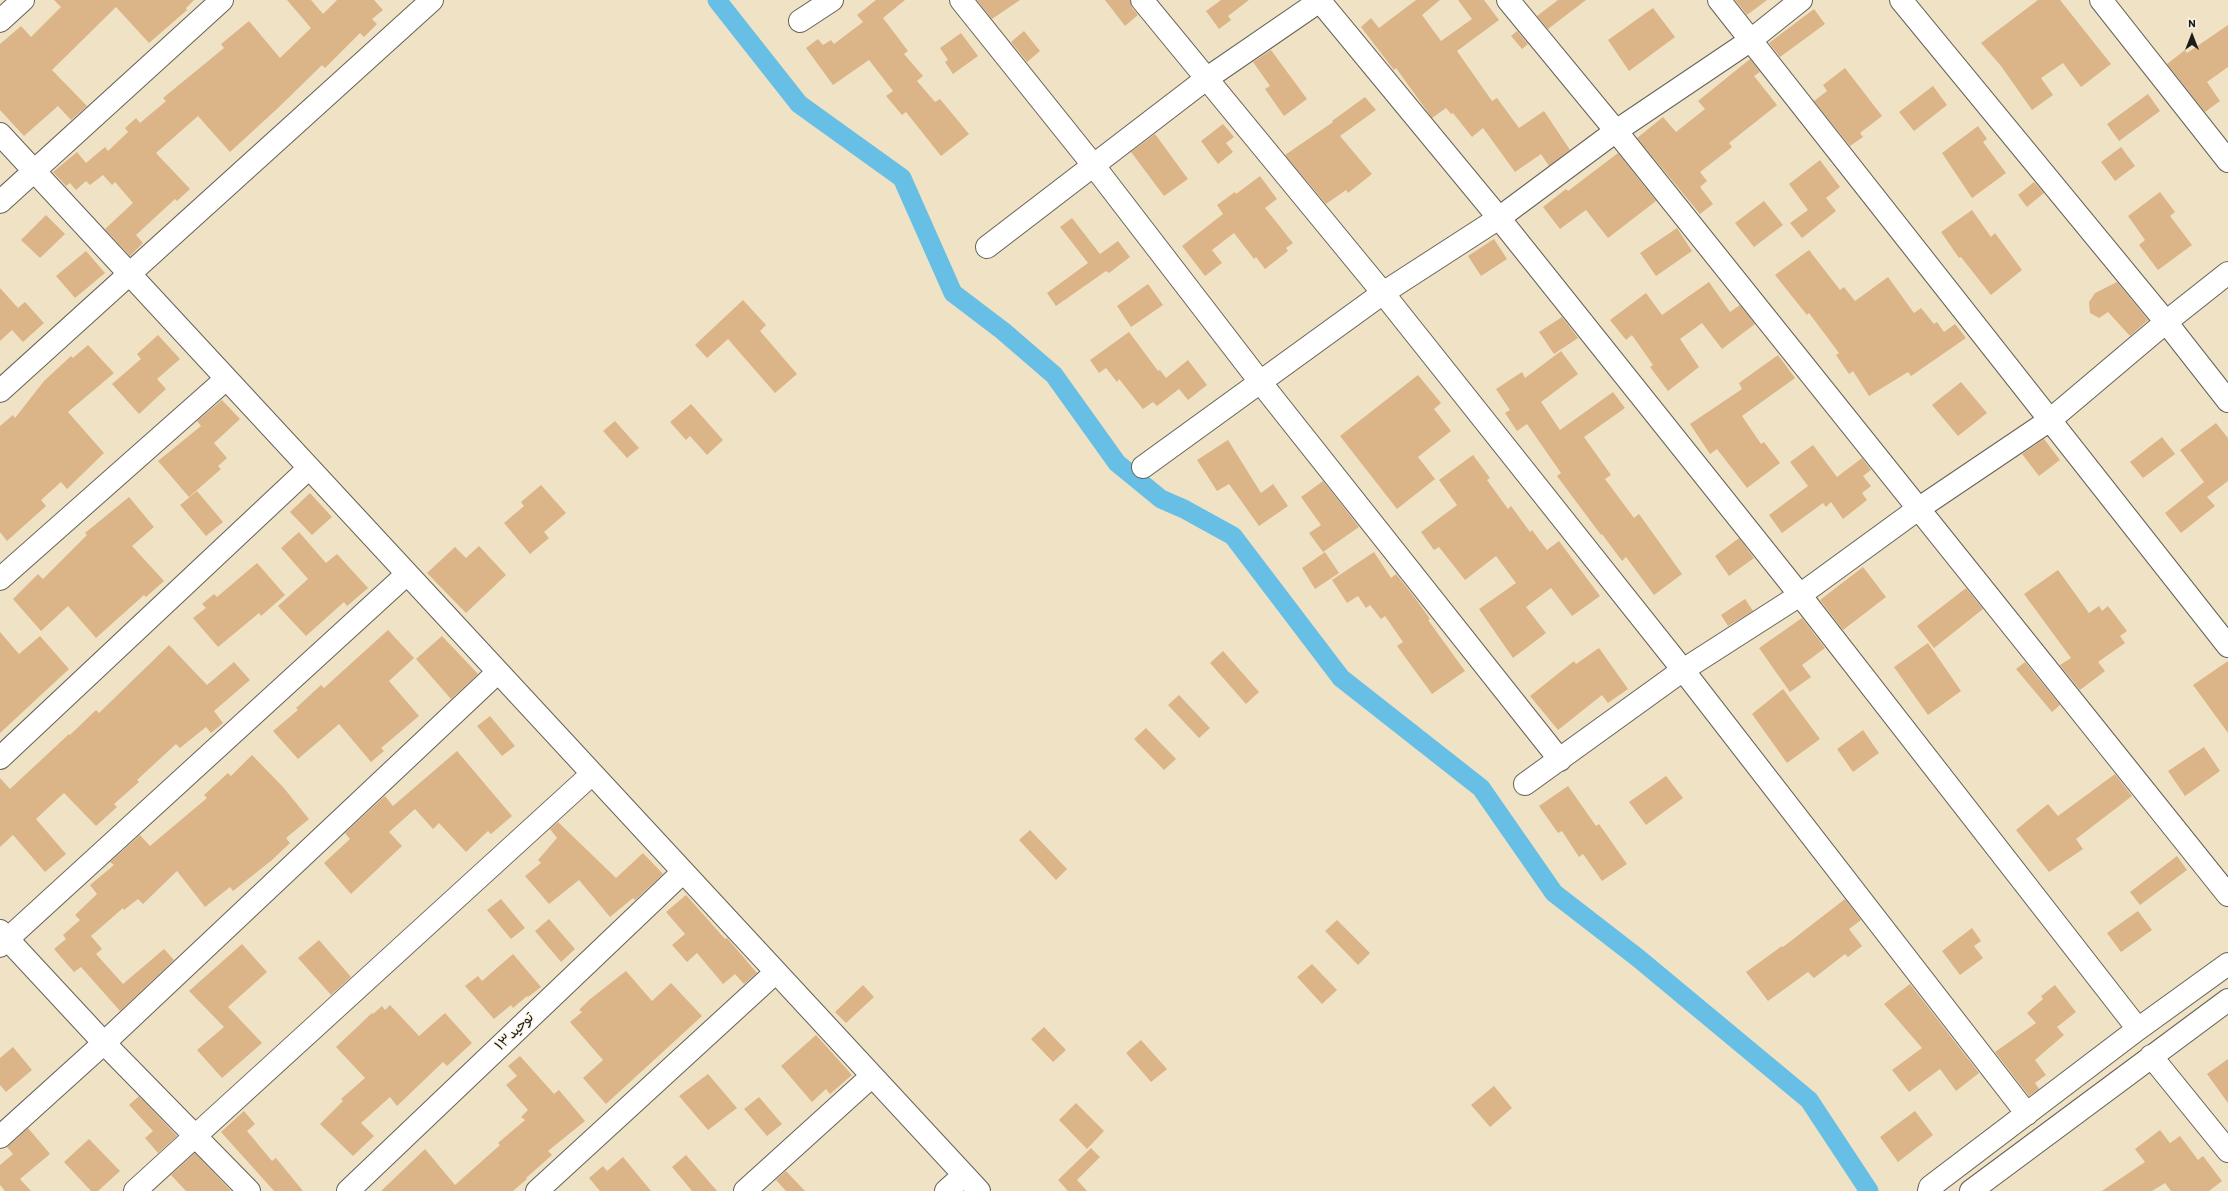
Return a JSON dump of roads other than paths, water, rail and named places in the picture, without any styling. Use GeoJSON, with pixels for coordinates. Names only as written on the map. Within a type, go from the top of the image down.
{"type":"FeatureCollection","features":[{"type":"Feature","properties":{"kind":"street"},"geometry":{"type":"LineString","coordinates":[[0,21],[23,0]]}},
{"type":"Feature","properties":{"kind":"street"},"geometry":{"type":"LineString","coordinates":[[0,202],[222,0]]}},
{"type":"Feature","properties":{"kind":"street"},"geometry":{"type":"LineString","coordinates":[[0,391],[432,0]]}},
{"type":"Feature","properties":{"kind":"street"},"geometry":{"type":"LineString","coordinates":[[800,21],[832,0]]}},
{"type":"Feature","properties":{"kind":"street"},"geometry":{"type":"LineString","coordinates":[[961,0],[1094,166],[1261,383],[1560,760]]}},
{"type":"Feature","properties":{"kind":"street"},"geometry":{"type":"LineString","coordinates":[[1142,0],[1383,293],[1683,670],[2026,1114]]}},
{"type":"Feature","properties":{"kind":"street"},"geometry":{"type":"LineString","coordinates":[[987,247],[1206,79],[1320,0],[1499,218],[1800,595],[2138,1029]]}},
{"type":"Feature","properties":{"kind":"street"},"geometry":{"type":"LineString","coordinates":[[1508,0],[1616,131],[2228,895]]}},
{"type":"Feature","properties":{"kind":"street"},"geometry":{"type":"LineString","coordinates":[[1719,0],[2228,646]]}},
{"type":"Feature","properties":{"kind":"street"},"geometry":{"type":"LineString","coordinates":[[1143,466],[1261,383],[1383,293],[1499,218],[1616,131],[1751,40],[1801,0]]}},
{"type":"Feature","properties":{"kind":"street"},"geometry":{"type":"LineString","coordinates":[[1901,0],[2166,322],[2228,402]]}},
{"type":"Feature","properties":{"kind":"street"},"geometry":{"type":"LineString","coordinates":[[2101,0],[2228,161]]}},
{"type":"Feature","properties":{"kind":"street"},"geometry":{"type":"LineString","coordinates":[[0,134],[979,1191]]}},
{"type":"Feature","properties":{"kind":"street"},"geometry":{"type":"LineString","coordinates":[[1525,784],[1683,670],[1800,595],[1918,508],[2050,420],[2166,322],[2228,273]]}},
{"type":"Feature","properties":{"kind":"street"},"geometry":{"type":"LineString","coordinates":[[0,579],[226,379]]}},
{"type":"Feature","properties":{"kind":"street"},"geometry":{"type":"LineString","coordinates":[[0,758],[309,468]]}},
{"type":"Feature","properties":{"kind":"street"},"geometry":{"type":"LineString","coordinates":[[249,1191],[195,1135],[162,1105],[2,939],[407,574]]}},
{"type":"Feature","properties":{"kind":"street"},"geometry":{"type":"LineString","coordinates":[[0,1137],[104,1044],[498,672]]}},
{"type":"Feature","properties":{"kind":"street"},"geometry":{"type":"LineString","coordinates":[[135,1191],[592,774]]}},
{"type":"Feature","properties":{"kind":"street","name":"توحید۱۳"},"geometry":{"type":"LineString","coordinates":[[348,1191],[683,872]]}},
{"type":"Feature","properties":{"kind":"street"},"geometry":{"type":"LineString","coordinates":[[1929,1191],[1930,1187],[2026,1114],[2138,1029],[2228,964]]}},
{"type":"Feature","properties":{"kind":"street"},"geometry":{"type":"LineString","coordinates":[[537,1191],[776,972]]}},
{"type":"Feature","properties":{"kind":"street"},"geometry":{"type":"LineString","coordinates":[[1971,1191],[2228,1000]]}},
{"type":"Feature","properties":{"kind":"street"},"geometry":{"type":"LineString","coordinates":[[2151,1056],[2228,1151]]}},
{"type":"Feature","properties":{"kind":"street"},"geometry":{"type":"LineString","coordinates":[[745,1191],[872,1076]]}},
{"type":"Feature","properties":{"kind":"street"},"geometry":{"type":"LineString","coordinates":[[946,1191],[964,1175]]}},
{"type":"Feature","properties":{"kind":"waterway"},"geometry":{"type":"LineString","coordinates":[[717,0],[799,104],[902,178],[953,293],[1003,331],[1054,375],[1117,463],[1161,499],[1184,509],[1233,536],[1341,678],[1481,788],[1554,893],[1638,958],[1809,1100],[1869,1191]]}}]}
